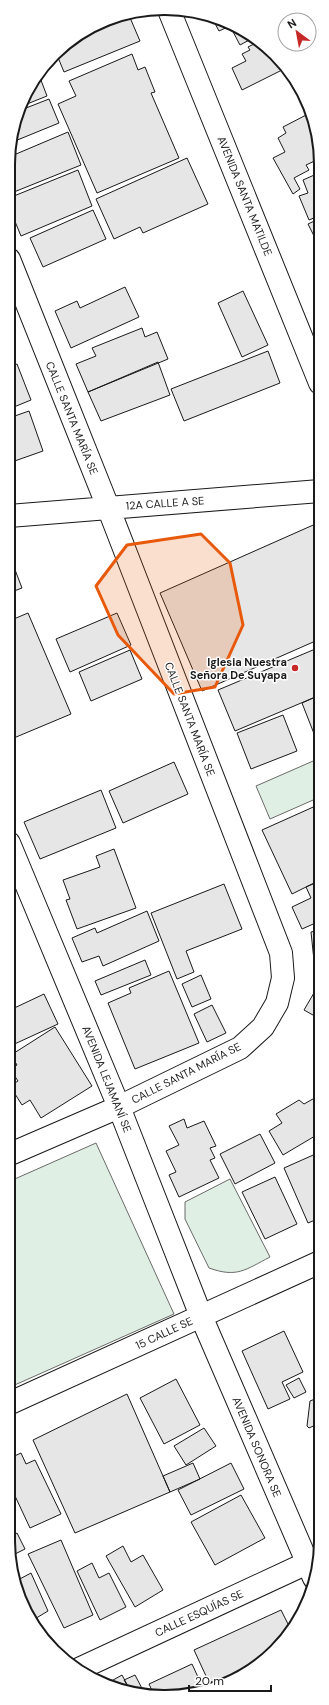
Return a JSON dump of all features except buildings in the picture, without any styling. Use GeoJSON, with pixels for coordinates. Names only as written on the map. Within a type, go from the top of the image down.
{"type":"FeatureCollection","features":[{"type":"Feature","properties":{"kind":"street","name":"AVENIDA SANTA MATILDE"},"geometry":{"type":"LineString","coordinates":[[171,15],[314,367]]}},
{"type":"Feature","properties":{"kind":"street","name":"CALLE SANTA MARÍA SE"},"geometry":{"type":"LineString","coordinates":[[15,274],[108,507],[281,953],[283,978],[277,1003],[263,1027],[240,1048],[119,1107],[15,1152]]}},
{"type":"Feature","properties":{"kind":"street","name":"12A CALLE A SE"},"geometry":{"type":"LineString","coordinates":[[15,515],[314,491]]}},
{"type":"Feature","properties":{"kind":"street","name":"AVENIDA LEJAMANÍ SE"},"geometry":{"type":"LineString","coordinates":[[15,857],[119,1107],[200,1316]]}},
{"type":"Feature","properties":{"kind":"street","name":"15 CALLE SE"},"geometry":{"type":"LineString","coordinates":[[15,1401],[314,1265]]}},
{"type":"Feature","properties":{"kind":"street","name":"AVENIDA SONORA SE"},"geometry":{"type":"LineString","coordinates":[[200,1316],[312,1563]]}},
{"type":"Feature","properties":{"kind":"street","name":"CALLE ESQUÍAS SE"},"geometry":{"type":"LineString","coordinates":[[84,1667],[312,1567]]}},
{"type":"Feature","properties":{"kind":"highlighted area"},"geometry":{"type":"Polygon","coordinates":[[[201,534],[230,563],[243,625],[215,687],[174,694],[118,635],[96,586],[127,545],[201,534]]]}},
{"type":"Feature","properties":{"kind":"green space"},"geometry":{"type":"Polygon","coordinates":[[[314,761],[314,800],[270,819],[256,786],[314,761]]]}},
{"type":"Feature","properties":{"kind":"green space"},"geometry":{"type":"Polygon","coordinates":[[[96,1143],[174,1314],[15,1385],[15,1179],[96,1143]]]}},
{"type":"Feature","properties":{"kind":"green space"},"geometry":{"type":"Polygon","coordinates":[[[230,1179],[270,1257],[247,1269],[234,1272],[219,1271],[209,1268],[185,1219],[185,1202],[230,1179]]]}},
{"type":"Feature","properties":{"kind":"place","name":"Iglesia Nuestra Señora De Suyapa"},"geometry":{"type":"Point","coordinates":[295,668]}}]}
